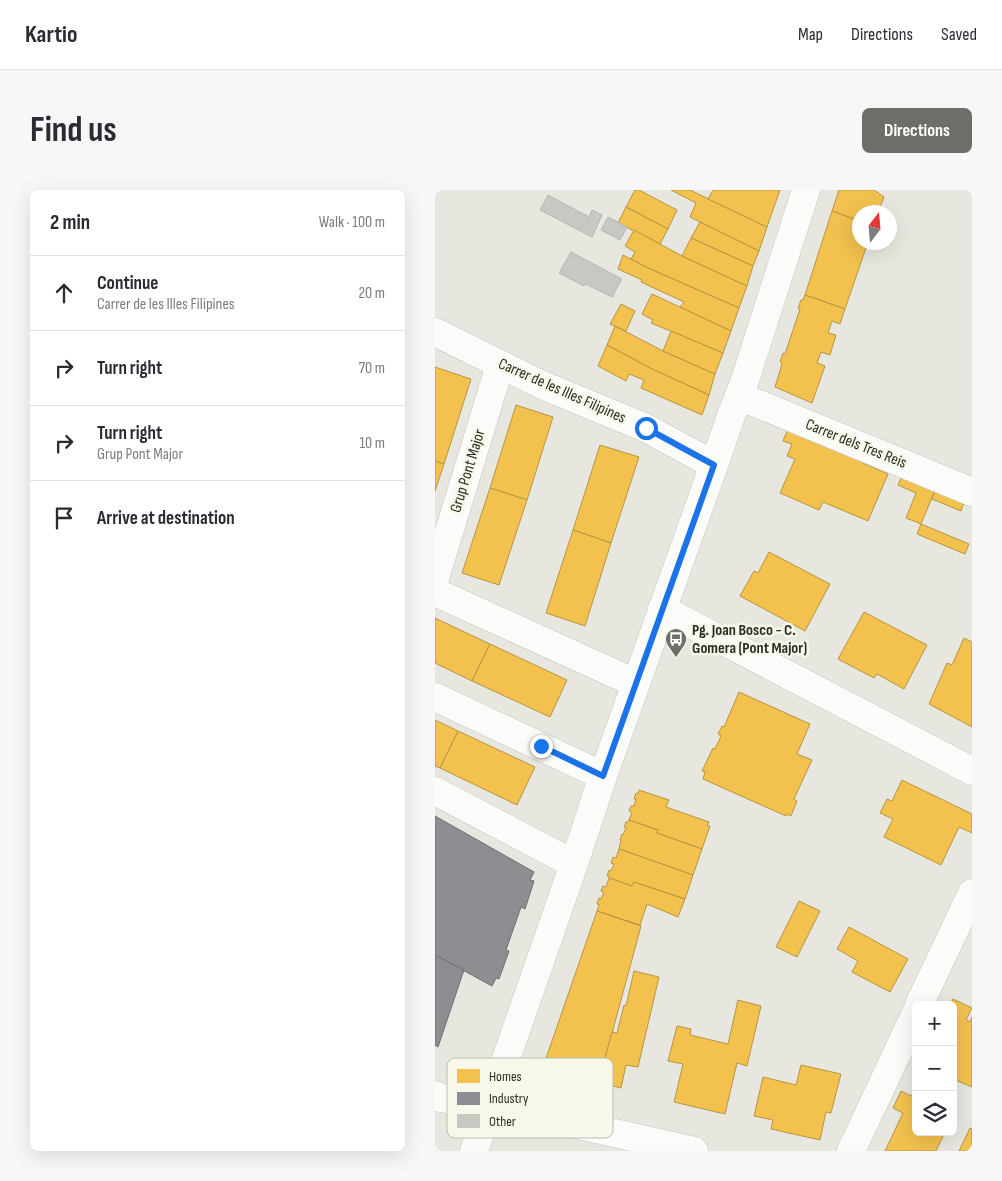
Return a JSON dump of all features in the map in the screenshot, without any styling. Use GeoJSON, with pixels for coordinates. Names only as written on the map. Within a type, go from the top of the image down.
{"type":"FeatureCollection","features":[{"type":"Feature","properties":{"kind":"street"},"geometry":{"type":"LineString","coordinates":[[506,1058],[635,683],[739,396],[806,190]]}},
{"type":"Feature","properties":{"kind":"street","name":"Carrer de les Illes Filipines"},"geometry":{"type":"LineString","coordinates":[[435,332],[542,385],[646,428],[714,465]]}},
{"type":"Feature","properties":{"kind":"street","name":"Grup Pont Major"},"geometry":{"type":"LineString","coordinates":[[435,578],[501,365]]}},
{"type":"Feature","properties":{"kind":"street","name":"Carrer dels Tres Reis"},"geometry":{"type":"LineString","coordinates":[[739,396],[972,492]]}},
{"type":"Feature","properties":{"kind":"street"},"geometry":{"type":"LineString","coordinates":[[435,592],[635,683]]}},
{"type":"Feature","properties":{"kind":"street"},"geometry":{"type":"LineString","coordinates":[[662,609],[972,771]]}},
{"type":"Feature","properties":{"kind":"street"},"geometry":{"type":"LineString","coordinates":[[435,697],[603,776]]}},
{"type":"Feature","properties":{"kind":"street"},"geometry":{"type":"LineString","coordinates":[[435,792],[574,864]]}},
{"type":"Feature","properties":{"kind":"street"},"geometry":{"type":"LineString","coordinates":[[921,1001],[972,893]]}},
{"type":"Feature","properties":{"kind":"street"},"geometry":{"type":"LineString","coordinates":[[851,1151],[912,1021]]}},
{"type":"Feature","properties":{"kind":"street"},"geometry":{"type":"LineString","coordinates":[[613,1133],[694,1151]]}},
{"type":"Feature","properties":{"kind":"street"},"geometry":{"type":"LineString","coordinates":[[474,1151],[478,1138]]}},
{"type":"Feature","properties":{"kind":"building: Homes"},"geometry":{"type":"Polygon","coordinates":[[[635,190],[639,190],[677,210],[668,229],[626,207],[635,190]]]}},
{"type":"Feature","properties":{"kind":"building: Homes"},"geometry":{"type":"Polygon","coordinates":[[[671,190],[690,190],[767,227],[759,251],[690,217],[696,203],[671,190]]]}},
{"type":"Feature","properties":{"kind":"building: Homes"},"geometry":{"type":"Polygon","coordinates":[[[713,190],[780,190],[767,227],[708,199],[713,190]]]}},
{"type":"Feature","properties":{"kind":"building: Homes"},"geometry":{"type":"Polygon","coordinates":[[[839,190],[874,190],[884,197],[881,205],[852,205],[852,218],[832,211],[839,190]]]}},
{"type":"Feature","properties":{"kind":"building: Homes"},"geometry":{"type":"Polygon","coordinates":[[[626,207],[668,229],[660,244],[618,223],[626,207]]]}},
{"type":"Feature","properties":{"kind":"building: Homes"},"geometry":{"type":"Polygon","coordinates":[[[832,211],[852,218],[852,250],[865,250],[845,309],[805,295],[832,211]]]}},
{"type":"Feature","properties":{"kind":"building: Homes"},"geometry":{"type":"Polygon","coordinates":[[[700,222],[759,251],[753,266],[691,238],[700,222]]]}},
{"type":"Feature","properties":{"kind":"building: Homes"},"geometry":{"type":"Polygon","coordinates":[[[634,230],[682,256],[747,286],[739,308],[631,259],[635,252],[625,246],[634,230]]]}},
{"type":"Feature","properties":{"kind":"building: Homes"},"geometry":{"type":"Polygon","coordinates":[[[691,238],[753,266],[747,286],[682,256],[691,238]]]}},
{"type":"Feature","properties":{"kind":"building: Homes"},"geometry":{"type":"Polygon","coordinates":[[[623,255],[739,308],[731,331],[680,307],[684,302],[618,269],[623,255]]]}},
{"type":"Feature","properties":{"kind":"building: Homes"},"geometry":{"type":"Polygon","coordinates":[[[652,294],[731,331],[723,353],[651,323],[653,320],[642,314],[652,294]]]}},
{"type":"Feature","properties":{"kind":"building: Homes"},"geometry":{"type":"Polygon","coordinates":[[[805,295],[845,309],[840,324],[832,321],[828,333],[836,335],[830,355],[821,352],[817,363],[825,366],[812,403],[775,387],[782,364],[780,362],[783,353],[785,354],[800,309],[798,308],[805,295]]]}},
{"type":"Feature","properties":{"kind":"building: Homes"},"geometry":{"type":"Polygon","coordinates":[[[621,304],[635,311],[626,331],[610,324],[621,304]]]}},
{"type":"Feature","properties":{"kind":"building: Homes"},"geometry":{"type":"Polygon","coordinates":[[[615,326],[663,351],[715,374],[709,395],[650,368],[607,345],[615,326]]]}},
{"type":"Feature","properties":{"kind":"building: Homes"},"geometry":{"type":"Polygon","coordinates":[[[671,331],[723,353],[715,374],[663,351],[671,331]]]}},
{"type":"Feature","properties":{"kind":"building: Homes"},"geometry":{"type":"Polygon","coordinates":[[[607,345],[650,368],[709,395],[702,415],[641,388],[644,380],[629,374],[626,381],[598,366],[607,345]]]}},
{"type":"Feature","properties":{"kind":"building: Homes"},"geometry":{"type":"Polygon","coordinates":[[[435,367],[471,379],[444,464],[435,461],[435,367]]]}},
{"type":"Feature","properties":{"kind":"building: Homes"},"geometry":{"type":"Polygon","coordinates":[[[516,405],[553,417],[527,500],[490,488],[516,405]]]}},
{"type":"Feature","properties":{"kind":"building: Homes"},"geometry":{"type":"Polygon","coordinates":[[[789,426],[865,458],[863,463],[888,474],[868,521],[823,502],[819,510],[780,493],[795,459],[787,456],[792,444],[783,441],[789,426]]]}},
{"type":"Feature","properties":{"kind":"building: Homes"},"geometry":{"type":"Polygon","coordinates":[[[600,445],[639,457],[611,543],[573,530],[600,445]]]}},
{"type":"Feature","properties":{"kind":"building: Homes"},"geometry":{"type":"Polygon","coordinates":[[[435,461],[444,464],[435,491],[435,461]]]}},
{"type":"Feature","properties":{"kind":"building: Homes"},"geometry":{"type":"Polygon","coordinates":[[[903,474],[936,488],[921,524],[906,518],[916,493],[898,485],[903,474]]]}},
{"type":"Feature","properties":{"kind":"building: Homes"},"geometry":{"type":"Polygon","coordinates":[[[490,488],[527,500],[499,585],[462,573],[490,488]]]}},
{"type":"Feature","properties":{"kind":"building: Homes"},"geometry":{"type":"Polygon","coordinates":[[[936,488],[965,499],[961,511],[932,499],[936,488]]]}},
{"type":"Feature","properties":{"kind":"building: Homes"},"geometry":{"type":"Polygon","coordinates":[[[921,524],[969,544],[965,554],[917,534],[921,524]]]}},
{"type":"Feature","properties":{"kind":"building: Homes"},"geometry":{"type":"Polygon","coordinates":[[[573,530],[611,543],[585,626],[546,613],[573,530]]]}},
{"type":"Feature","properties":{"kind":"building: Homes"},"geometry":{"type":"Polygon","coordinates":[[[769,552],[830,584],[805,631],[740,596],[754,571],[758,573],[769,552]]]}},
{"type":"Feature","properties":{"kind":"building: Homes"},"geometry":{"type":"Polygon","coordinates":[[[864,612],[927,645],[904,689],[877,674],[874,678],[838,659],[864,612]]]}},
{"type":"Feature","properties":{"kind":"building: Homes"},"geometry":{"type":"Polygon","coordinates":[[[435,618],[490,644],[472,681],[435,663],[435,618]]]}},
{"type":"Feature","properties":{"kind":"building: Homes"},"geometry":{"type":"Polygon","coordinates":[[[964,638],[972,642],[972,727],[929,704],[947,663],[952,665],[964,638]]]}},
{"type":"Feature","properties":{"kind":"building: Homes"},"geometry":{"type":"Polygon","coordinates":[[[490,644],[567,680],[550,717],[472,681],[490,644]]]}},
{"type":"Feature","properties":{"kind":"building: Homes"},"geometry":{"type":"Polygon","coordinates":[[[739,692],[810,724],[797,754],[812,760],[794,799],[797,801],[791,816],[787,814],[786,816],[703,779],[705,772],[702,771],[713,748],[715,749],[721,736],[718,734],[722,726],[724,727],[739,692]]]}},
{"type":"Feature","properties":{"kind":"building: Homes"},"geometry":{"type":"Polygon","coordinates":[[[435,720],[458,731],[440,768],[435,766],[435,720]]]}},
{"type":"Feature","properties":{"kind":"building: Homes"},"geometry":{"type":"Polygon","coordinates":[[[458,731],[535,767],[517,805],[440,768],[458,731]]]}},
{"type":"Feature","properties":{"kind":"building: Homes"},"geometry":{"type":"Polygon","coordinates":[[[902,780],[972,814],[972,833],[959,827],[941,865],[884,837],[893,819],[880,813],[887,799],[892,801],[902,780]]]}},
{"type":"Feature","properties":{"kind":"building: Homes"},"geometry":{"type":"Polygon","coordinates":[[[639,790],[669,800],[666,807],[709,822],[707,826],[710,826],[702,849],[657,833],[658,830],[629,820],[632,812],[629,811],[631,806],[634,806],[636,799],[634,799],[639,790]]]}},
{"type":"Feature","properties":{"kind":"building: Homes"},"geometry":{"type":"Polygon","coordinates":[[[629,820],[658,830],[657,833],[702,849],[693,875],[619,849],[622,834],[626,828],[624,827],[629,820]]]}},
{"type":"Feature","properties":{"kind":"building: Homes"},"geometry":{"type":"Polygon","coordinates":[[[619,849],[693,875],[685,899],[634,882],[632,886],[609,878],[607,876],[614,864],[611,863],[613,857],[616,858],[619,849]]]}},
{"type":"Feature","properties":{"kind":"building: Homes"},"geometry":{"type":"Polygon","coordinates":[[[609,878],[632,886],[634,882],[685,899],[678,917],[647,904],[640,925],[597,911],[599,898],[601,899],[604,892],[601,891],[603,886],[606,887],[609,878]]]}},
{"type":"Feature","properties":{"kind":"building: Homes"},"geometry":{"type":"Polygon","coordinates":[[[799,901],[820,911],[797,957],[776,947],[799,901]]]}},
{"type":"Feature","properties":{"kind":"building: Homes"},"geometry":{"type":"Polygon","coordinates":[[[597,911],[641,926],[605,1058],[546,1058],[597,911]]]}},
{"type":"Feature","properties":{"kind":"building: Homes"},"geometry":{"type":"Polygon","coordinates":[[[849,927],[908,959],[890,992],[852,972],[858,961],[837,949],[849,927]]]}},
{"type":"Feature","properties":{"kind":"building: Homes"},"geometry":{"type":"Polygon","coordinates":[[[634,971],[659,977],[638,1067],[626,1065],[621,1088],[613,1086],[613,1058],[605,1058],[612,1032],[617,1033],[624,1005],[626,1006],[634,971]]]}},
{"type":"Feature","properties":{"kind":"building: Homes"},"geometry":{"type":"Polygon","coordinates":[[[953,999],[972,1008],[966,1020],[970,1022],[972,1017],[972,1087],[957,1081],[957,1001],[952,1001],[953,999]]]}},
{"type":"Feature","properties":{"kind":"building: Homes"},"geometry":{"type":"Polygon","coordinates":[[[738,1000],[761,1006],[747,1066],[737,1063],[725,1114],[674,1102],[683,1064],[668,1061],[677,1026],[691,1029],[690,1035],[728,1044],[738,1000]]]}},
{"type":"Feature","properties":{"kind":"building: Homes"},"geometry":{"type":"Polygon","coordinates":[[[801,1065],[841,1074],[831,1113],[826,1112],[820,1140],[771,1129],[773,1120],[754,1116],[763,1077],[796,1085],[801,1065]]]}},
{"type":"Feature","properties":{"kind":"building: Homes"},"geometry":{"type":"Polygon","coordinates":[[[901,1091],[911,1096],[912,1094],[912,1136],[943,1136],[936,1151],[885,1151],[903,1113],[893,1108],[901,1091]]]}},
{"type":"Feature","properties":{"kind":"building: Homes"},"geometry":{"type":"Polygon","coordinates":[[[970,1128],[972,1129],[972,1151],[959,1151],[970,1128]]]}},
{"type":"Feature","properties":{"kind":"building: Industry"},"geometry":{"type":"Polygon","coordinates":[[[435,816],[534,872],[530,880],[534,881],[525,909],[521,907],[506,950],[509,951],[499,979],[496,978],[492,986],[435,955],[435,816]]]}},
{"type":"Feature","properties":{"kind":"building: Industry"},"geometry":{"type":"Polygon","coordinates":[[[435,955],[464,970],[438,1047],[435,1045],[435,955]]]}},
{"type":"Feature","properties":{"kind":"building: Other"},"geometry":{"type":"Polygon","coordinates":[[[548,195],[589,217],[592,210],[602,215],[592,237],[540,210],[548,195]]]}},
{"type":"Feature","properties":{"kind":"building: Other"},"geometry":{"type":"Polygon","coordinates":[[[608,217],[627,227],[620,240],[601,230],[608,217]]]}},
{"type":"Feature","properties":{"kind":"building: Other"},"geometry":{"type":"Polygon","coordinates":[[[571,252],[622,279],[612,297],[586,284],[584,286],[559,273],[571,252]]]}},
{"type":"Feature","properties":{"kind":"place","name":"Pg. Joan Bosco - C. Gomera (Pont Major)"},"geometry":{"type":"Point","coordinates":[676,658]}},
{"type":"Feature","properties":{"kind":"route"},"geometry":{"type":"LineString","coordinates":[[541,746],[603,776],[714,465],[646,428]]}}]}
